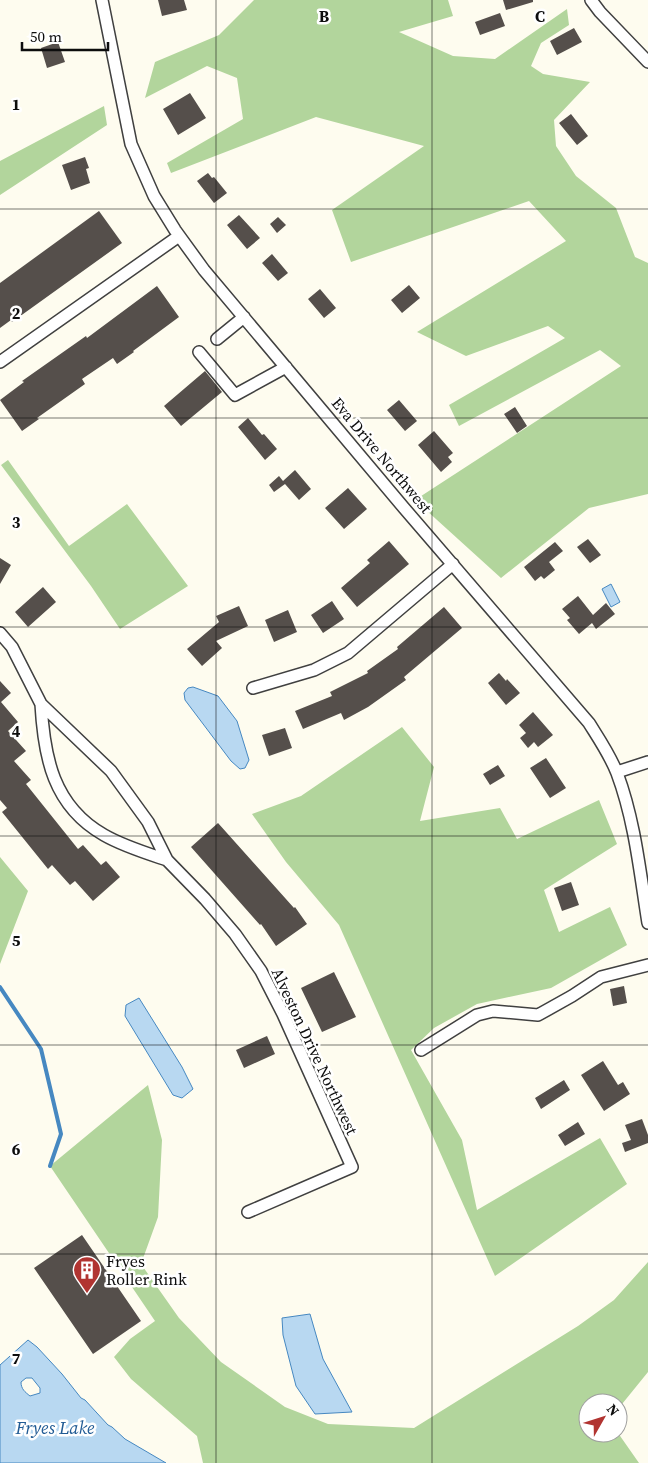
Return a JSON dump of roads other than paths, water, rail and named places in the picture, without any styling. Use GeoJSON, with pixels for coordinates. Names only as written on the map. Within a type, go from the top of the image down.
{"type":"FeatureCollection","features":[{"type":"Feature","properties":{"kind":"street","name":"Eva Drive Northwest"},"geometry":{"type":"LineString","coordinates":[[102,0],[131,144],[154,196],[179,236],[204,270],[589,723],[617,772],[630,815],[648,923]]}},
{"type":"Feature","properties":{"kind":"street"},"geometry":{"type":"LineString","coordinates":[[591,0],[648,62]]}},
{"type":"Feature","properties":{"kind":"street"},"geometry":{"type":"LineString","coordinates":[[0,362],[179,236]]}},
{"type":"Feature","properties":{"kind":"street"},"geometry":{"type":"LineString","coordinates":[[217,340],[244,318]]}},
{"type":"Feature","properties":{"kind":"street"},"geometry":{"type":"LineString","coordinates":[[199,352],[235,395],[286,367]]}},
{"type":"Feature","properties":{"kind":"street"},"geometry":{"type":"LineString","coordinates":[[253,688],[314,670],[348,653],[453,564]]}},
{"type":"Feature","properties":{"kind":"street","name":"Alveston Drive Northwest"},"geometry":{"type":"LineString","coordinates":[[0,633],[12,647],[40,704],[42,732],[49,766],[60,792],[87,824],[104,835],[167,860]]}},
{"type":"Feature","properties":{"kind":"street","name":"Alveston Drive Northwest"},"geometry":{"type":"LineString","coordinates":[[40,704],[61,721],[111,771],[148,822],[167,860],[205,899],[235,934],[261,971],[283,1014],[352,1167],[248,1212]]}},
{"type":"Feature","properties":{"kind":"street"},"geometry":{"type":"LineString","coordinates":[[617,772],[648,762]]}},
{"type":"Feature","properties":{"kind":"street"},"geometry":{"type":"LineString","coordinates":[[421,1050],[477,1015],[493,1011],[538,1015],[601,977],[648,965]]}},
{"type":"Feature","properties":{"kind":"water"},"geometry":{"type":"Polygon","coordinates":[[[611,584],[620,602],[611,607],[602,589],[611,584]]]}},
{"type":"Feature","properties":{"kind":"water"},"geometry":{"type":"Polygon","coordinates":[[[193,687],[218,696],[237,721],[249,760],[245,768],[240,769],[231,761],[185,700],[184,693],[188,688],[193,687]]]}},
{"type":"Feature","properties":{"kind":"water"},"geometry":{"type":"Polygon","coordinates":[[[139,998],[182,1067],[193,1089],[182,1098],[173,1095],[125,1016],[126,1005],[139,998]]]}},
{"type":"Feature","properties":{"kind":"water"},"geometry":{"type":"Polygon","coordinates":[[[310,1314],[323,1359],[352,1412],[315,1414],[296,1386],[283,1335],[282,1318],[310,1314]]]}},
{"type":"Feature","properties":{"kind":"water","name":"Fryes Lake"},"geometry":{"type":"Polygon","coordinates":[[[28,1340],[37,1347],[81,1398],[108,1425],[125,1439],[166,1463],[0,1463],[0,1365],[28,1340]],[[26,1378],[21,1382],[25,1392],[30,1396],[40,1393],[40,1388],[32,1378],[26,1378]]]}},
{"type":"Feature","properties":{"kind":"waterway"},"geometry":{"type":"LineString","coordinates":[[0,987],[41,1049],[61,1134],[50,1166]]}},
{"type":"Feature","properties":{"kind":"place","name":"Fryes Roller Rink"},"geometry":{"type":"Point","coordinates":[87,1294]}}]}
